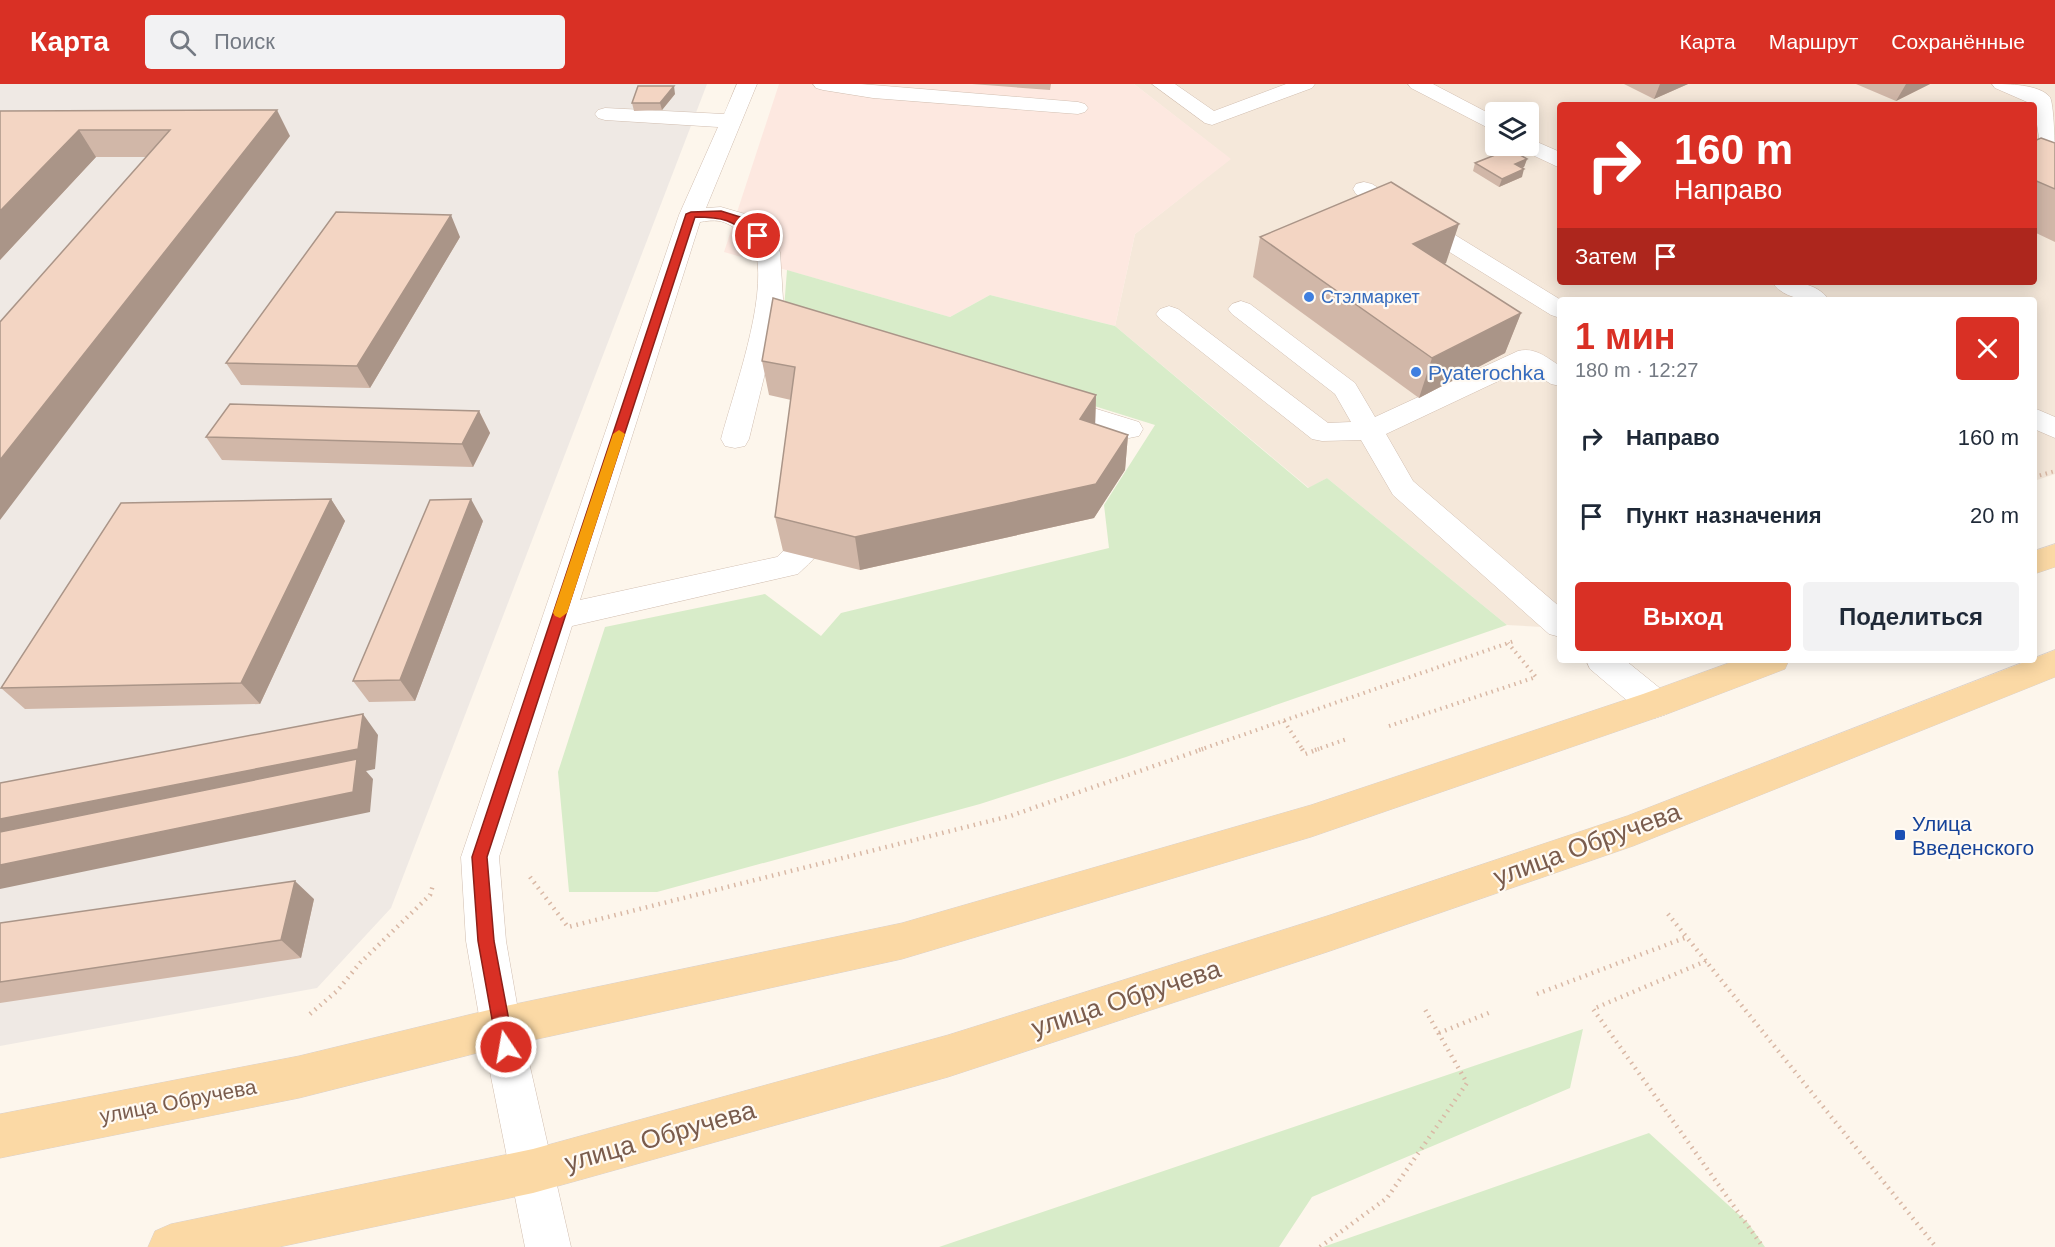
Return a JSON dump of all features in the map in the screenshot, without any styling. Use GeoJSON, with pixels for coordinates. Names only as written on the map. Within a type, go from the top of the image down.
{"type":"FeatureCollection","features":[{"type":"Feature","properties":{"kind":"main road"},"geometry":{"type":"LineString","coordinates":[[2037,562],[2055,555]]}},
{"type":"Feature","properties":{"kind":"main road","name":"улица Обручева"},"geometry":{"type":"LineString","coordinates":[[0,1136],[299,1077],[501,1027],[902,940],[1311,821],[1655,704],[1765,663]]}},
{"type":"Feature","properties":{"kind":"main road","name":"улица Обручева"},"geometry":{"type":"LineString","coordinates":[[171,1247],[533,1171],[948,1056],[1339,930],[1633,830],[2055,663]]}},
{"type":"Feature","properties":{"kind":"street"},"geometry":{"type":"LineString","coordinates":[[548,1247],[501,1027],[486,941],[480,857],[691,214],[747,84]]}},
{"type":"Feature","properties":{"kind":"street"},"geometry":{"type":"LineString","coordinates":[[824,84],[873,92],[1078,108]]}},
{"type":"Feature","properties":{"kind":"street"},"geometry":{"type":"LineString","coordinates":[[1162,84],[1212,119],[1305,84]]}},
{"type":"Feature","properties":{"kind":"street"},"geometry":{"type":"LineString","coordinates":[[1418,84],[1485,120]]}},
{"type":"Feature","properties":{"kind":"street"},"geometry":{"type":"LineString","coordinates":[[2002,84],[2042,100],[2055,170]]}},
{"type":"Feature","properties":{"kind":"street"},"geometry":{"type":"LineString","coordinates":[[605,114],[732,121]]}},
{"type":"Feature","properties":{"kind":"street"},"geometry":{"type":"LineString","coordinates":[[1539,150],[1557,159]]}},
{"type":"Feature","properties":{"kind":"street"},"geometry":{"type":"LineString","coordinates":[[1364,189],[1557,308]]}},
{"type":"Feature","properties":{"kind":"street"},"geometry":{"type":"LineString","coordinates":[[691,214],[721,214],[737,219],[758,236],[768,252],[771,299],[778,317],[735,439]]}},
{"type":"Feature","properties":{"kind":"street"},"geometry":{"type":"LineString","coordinates":[[1790,285],[1812,297]]}},
{"type":"Feature","properties":{"kind":"street"},"geometry":{"type":"LineString","coordinates":[[1241,309],[1344,389],[1403,488],[1557,623]]}},
{"type":"Feature","properties":{"kind":"street"},"geometry":{"type":"LineString","coordinates":[[1169,314],[1322,432],[1369,431],[1527,357],[1557,376]]}},
{"type":"Feature","properties":{"kind":"street"},"geometry":{"type":"LineString","coordinates":[[1028,397],[1130,429]]}},
{"type":"Feature","properties":{"kind":"street"},"geometry":{"type":"LineString","coordinates":[[2037,419],[2055,429]]}},
{"type":"Feature","properties":{"kind":"street"},"geometry":{"type":"LineString","coordinates":[[559,617],[787,566],[813,541],[818,486]]}},
{"type":"Feature","properties":{"kind":"street"},"geometry":{"type":"LineString","coordinates":[[1606,663],[1655,704]]}},
{"type":"Feature","properties":{"kind":"path"},"geometry":{"type":"LineString","coordinates":[[2037,476],[2055,471]]}},
{"type":"Feature","properties":{"kind":"path"},"geometry":{"type":"LineString","coordinates":[[568,927],[1010,816],[1557,626]]}},
{"type":"Feature","properties":{"kind":"path"},"geometry":{"type":"LineString","coordinates":[[1389,726],[1536,677],[1508,643]]}},
{"type":"Feature","properties":{"kind":"path"},"geometry":{"type":"LineString","coordinates":[[1284,721],[1305,754],[1347,739]]}},
{"type":"Feature","properties":{"kind":"path"},"geometry":{"type":"LineString","coordinates":[[1668,914],[1936,1247]]}},
{"type":"Feature","properties":{"kind":"path"},"geometry":{"type":"LineString","coordinates":[[1537,994],[1687,937]]}},
{"type":"Feature","properties":{"kind":"path"},"geometry":{"type":"LineString","coordinates":[[1706,961],[1593,1009],[1763,1247]]}},
{"type":"Feature","properties":{"kind":"path"},"geometry":{"type":"LineString","coordinates":[[310,1014],[337,991],[360,963]]}},
{"type":"Feature","properties":{"kind":"path"},"geometry":{"type":"LineString","coordinates":[[1320,1247],[1387,1198],[1467,1083],[1423,1006]]}},
{"type":"Feature","properties":{"kind":"path"},"geometry":{"type":"LineString","coordinates":[[1438,1033],[1491,1012]]}},
{"type":"Feature","properties":{"kind":"shaded area"},"geometry":{"type":"Polygon","coordinates":[[[0,84],[707,84],[391,908],[317,988],[0,1046],[0,84]]]}},
{"type":"Feature","properties":{"kind":"shaded area"},"geometry":{"type":"Polygon","coordinates":[[[779,84],[1134,84],[1231,159],[1135,234],[1115,326],[990,295],[950,317],[724,252],[779,84]]]}},
{"type":"Feature","properties":{"kind":"shaded area"},"geometry":{"type":"Polygon","coordinates":[[[1134,84],[2055,84],[2055,474],[2037,480],[2037,297],[1557,297],[1557,628],[1507,625],[1327,478],[1309,488],[1115,326],[1135,234],[1230,159],[1134,84]]]}},
{"type":"Feature","properties":{"kind":"green space"},"geometry":{"type":"Polygon","coordinates":[[[787,270],[950,317],[990,295],[1115,326],[1308,488],[1327,478],[1507,625],[1126,757],[980,804],[657,892],[569,892],[558,772],[605,627],[765,594],[821,636],[841,613],[1109,548],[1104,505],[1155,425],[784,309],[787,270]]]}},
{"type":"Feature","properties":{"kind":"green space"},"geometry":{"type":"Polygon","coordinates":[[[1583,1029],[1570,1088],[1312,1197],[1279,1247],[939,1247],[1583,1029]]]}},
{"type":"Feature","properties":{"kind":"green space"},"geometry":{"type":"Polygon","coordinates":[[[1649,1133],[1748,1223],[1765,1247],[1323,1247],[1649,1133]]]}},
{"type":"Feature","properties":{"kind":"building"},"geometry":{"type":"Polygon","coordinates":[[[638,86],[674,86],[660,103],[632,103],[638,86]]]}},
{"type":"Feature","properties":{"kind":"building"},"geometry":{"type":"Polygon","coordinates":[[[277,110],[0,460],[0,322],[170,130],[79,130],[0,211],[0,111],[277,110]]]}},
{"type":"Feature","properties":{"kind":"building"},"geometry":{"type":"Polygon","coordinates":[[[2041,138],[2055,143],[2055,189],[2037,181],[2037,140],[2041,138]]]}},
{"type":"Feature","properties":{"kind":"building"},"geometry":{"type":"Polygon","coordinates":[[[1492,156],[1522,156],[1527,159],[1515,164],[1524,169],[1502,179],[1475,163],[1492,156]]]}},
{"type":"Feature","properties":{"kind":"building"},"geometry":{"type":"Polygon","coordinates":[[[1391,182],[1459,224],[1413,244],[1521,313],[1432,358],[1260,237],[1391,182]]]}},
{"type":"Feature","properties":{"kind":"building"},"geometry":{"type":"Polygon","coordinates":[[[336,212],[451,215],[357,366],[226,363],[336,212]]]}},
{"type":"Feature","properties":{"kind":"building"},"geometry":{"type":"Polygon","coordinates":[[[773,298],[1096,395],[1080,419],[1128,435],[1096,484],[855,537],[775,517],[795,367],[762,361],[773,298]]]}},
{"type":"Feature","properties":{"kind":"building"},"geometry":{"type":"Polygon","coordinates":[[[230,404],[479,411],[462,444],[206,437],[230,404]]]}},
{"type":"Feature","properties":{"kind":"building"},"geometry":{"type":"Polygon","coordinates":[[[331,499],[241,683],[1,688],[121,503],[331,499]]]}},
{"type":"Feature","properties":{"kind":"building"},"geometry":{"type":"Polygon","coordinates":[[[471,499],[400,680],[353,681],[430,500],[471,499]]]}},
{"type":"Feature","properties":{"kind":"building"},"geometry":{"type":"Polygon","coordinates":[[[363,714],[358,749],[0,819],[0,783],[363,714]]]}},
{"type":"Feature","properties":{"kind":"building"},"geometry":{"type":"Polygon","coordinates":[[[357,759],[353,792],[0,865],[0,832],[357,759]]]}},
{"type":"Feature","properties":{"kind":"building"},"geometry":{"type":"Polygon","coordinates":[[[295,881],[281,940],[0,982],[0,923],[295,881]]]}},
{"type":"Feature","properties":{"kind":"slow traffic"},"geometry":{"type":"LineString","coordinates":[[560,613],[619,434]]}},
{"type":"Feature","properties":{"kind":"place","name":"Стэлмаркет"},"geometry":{"type":"Point","coordinates":[1309,297]}},
{"type":"Feature","properties":{"kind":"place","name":"Pyaterochka"},"geometry":{"type":"Point","coordinates":[1416,372]}},
{"type":"Feature","properties":{"kind":"place","name":"Улица Введенского"},"geometry":{"type":"Point","coordinates":[1900,835]}},
{"type":"Feature","properties":{"kind":"route"},"geometry":{"type":"LineString","coordinates":[[506,1047],[486,941],[480,857],[691,214],[721,214],[737,219],[758,236]]}}]}
